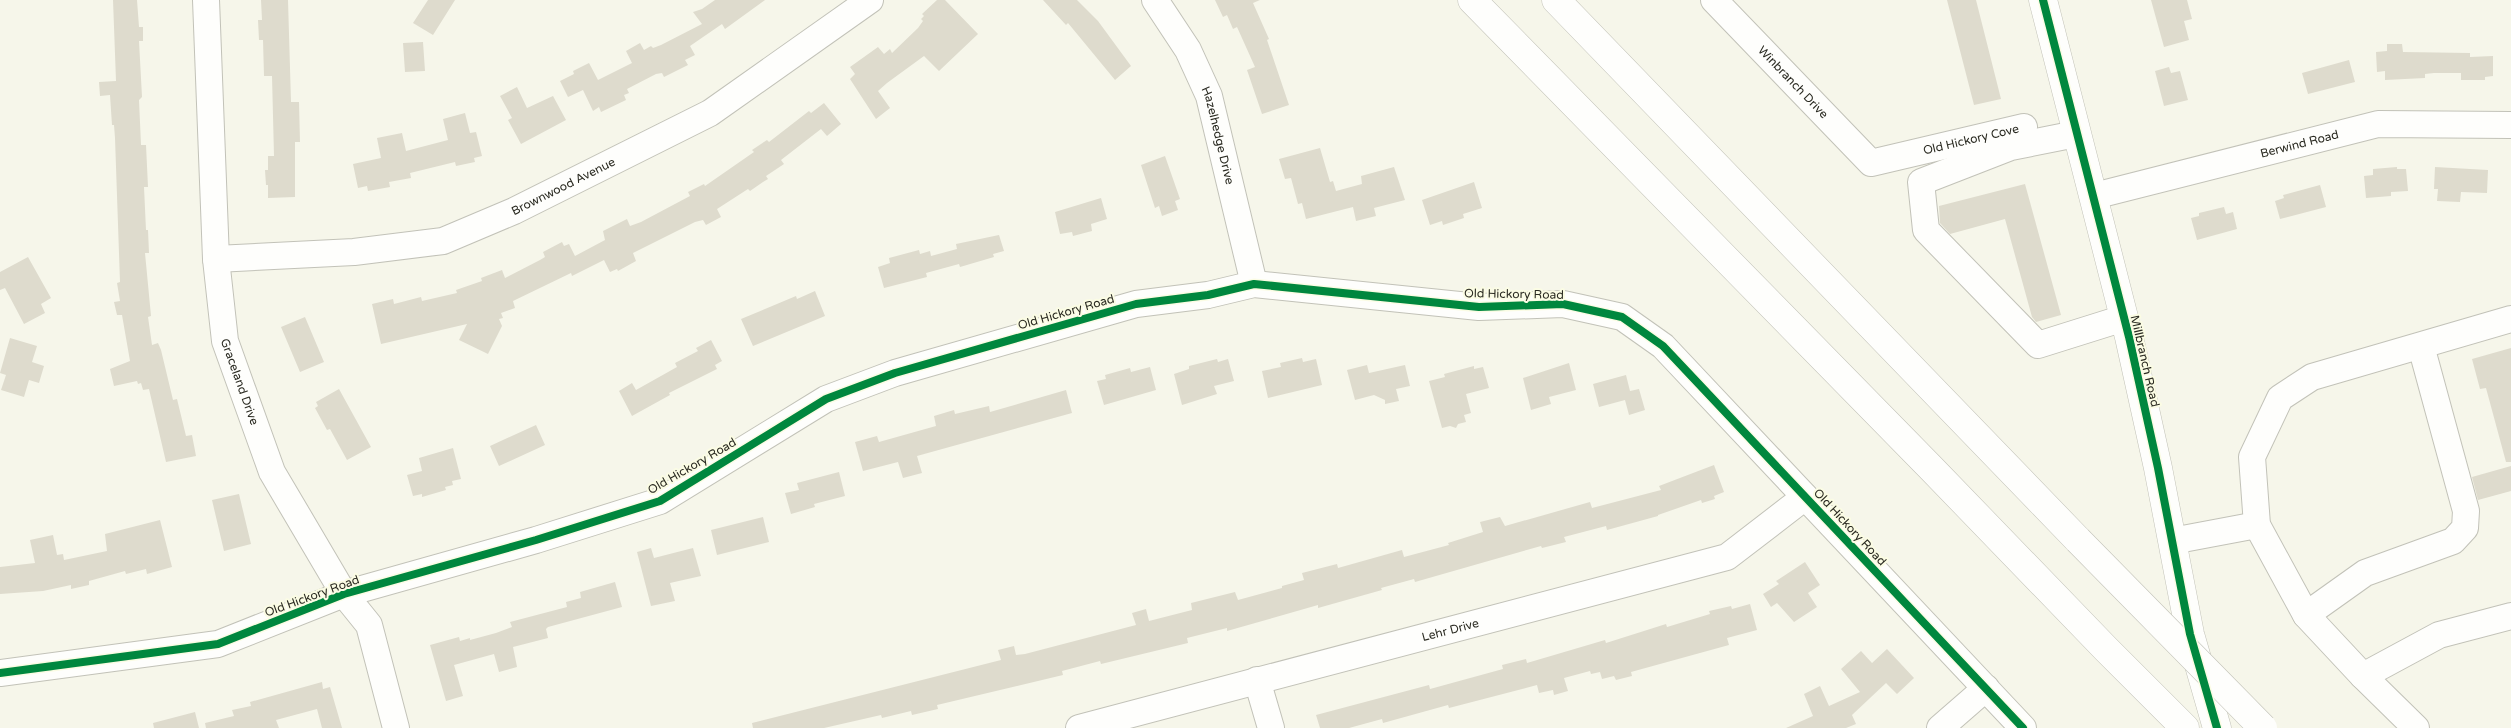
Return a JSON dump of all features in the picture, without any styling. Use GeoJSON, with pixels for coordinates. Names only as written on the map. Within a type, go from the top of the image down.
{"type":"FeatureCollection","features":[{"type":"Feature","properties":{"kind":"main road"},"geometry":{"type":"LineString","coordinates":[[1472,0],[2185,728]]}},
{"type":"Feature","properties":{"kind":"main road"},"geometry":{"type":"LineString","coordinates":[[1556,0],[2078,540],[2263,728]]}},
{"type":"Feature","properties":{"kind":"main road","name":"Millbranch Road"},"geometry":{"type":"LineString","coordinates":[[2043,0],[2124,318],[2190,634],[2218,728]]}},
{"type":"Feature","properties":{"kind":"street","name":"Graceland Drive"},"geometry":{"type":"LineString","coordinates":[[206,0],[216,259],[225,341],[272,472],[344,594],[369,625],[396,728]]}},
{"type":"Feature","properties":{"kind":"street","name":"Brownwood Avenue"},"geometry":{"type":"LineString","coordinates":[[216,259],[354,252],[443,241],[514,211],[710,113],[870,0]]}},
{"type":"Feature","properties":{"kind":"street","name":"Hazelhedge Drive"},"geometry":{"type":"LineString","coordinates":[[1155,0],[1188,50],[1209,96],[1254,284]]}},
{"type":"Feature","properties":{"kind":"street","name":"Winbranch Drive"},"geometry":{"type":"LineString","coordinates":[[1714,0],[1871,163]]}},
{"type":"Feature","properties":{"kind":"street","name":"Berwind Road"},"geometry":{"type":"LineString","coordinates":[[2094,196],[2378,124],[2511,125]]}},
{"type":"Feature","properties":{"kind":"street","name":"Old Hickory Cove"},"geometry":{"type":"LineString","coordinates":[[1871,163],[2074,125]]}},
{"type":"Feature","properties":{"kind":"street"},"geometry":{"type":"LineString","coordinates":[[2074,125],[1921,182],[1926,230],[2038,346],[2124,318]]}},
{"type":"Feature","properties":{"kind":"street","name":"Old Hickory Road"},"geometry":{"type":"LineString","coordinates":[[0,673],[218,644],[344,594],[536,540],[660,501],[826,399],[894,373],[1136,304],[1208,295],[1254,284],[1478,307],[1562,304],[1622,317],[1663,346],[2023,728]]}},
{"type":"Feature","properties":{"kind":"street"},"geometry":{"type":"LineString","coordinates":[[2416,728],[2363,676],[2306,614],[2257,525],[2252,457],[2280,398],[2312,377],[2511,319]]}},
{"type":"Feature","properties":{"kind":"street"},"geometry":{"type":"LineString","coordinates":[[2306,614],[2366,573],[2453,541],[2465,528],[2466,511],[2421,346]]}},
{"type":"Feature","properties":{"kind":"street","name":"Lehr Drive"},"geometry":{"type":"LineString","coordinates":[[1079,728],[1727,556],[1805,497]]}},
{"type":"Feature","properties":{"kind":"street"},"geometry":{"type":"LineString","coordinates":[[2172,541],[2257,525]]}},
{"type":"Feature","properties":{"kind":"street"},"geometry":{"type":"LineString","coordinates":[[2363,676],[2439,635],[2511,616]]}},
{"type":"Feature","properties":{"kind":"street"},"geometry":{"type":"LineString","coordinates":[[1257,680],[1271,728]]}},
{"type":"Feature","properties":{"kind":"street"},"geometry":{"type":"LineString","coordinates":[[1940,728],[1986,688]]}},
{"type":"Feature","properties":{"kind":"building"},"geometry":{"type":"Polygon","coordinates":[[[113,0],[137,0],[139,27],[143,27],[143,41],[139,41],[142,97],[139,100],[141,145],[146,145],[148,187],[144,187],[149,253],[145,253],[151,316],[148,317],[152,345],[158,343],[161,350],[173,400],[177,399],[186,436],[192,435],[196,456],[166,462],[149,389],[143,390],[141,383],[138,384],[137,381],[114,386],[110,369],[130,361],[122,315],[117,315],[114,302],[120,301],[117,283],[120,282],[114,125],[112,125],[110,95],[100,96],[99,82],[116,81],[113,0]]]}},
{"type":"Feature","properties":{"kind":"building"},"geometry":{"type":"Polygon","coordinates":[[[261,0],[288,0],[291,102],[299,102],[300,142],[295,142],[295,197],[268,198],[265,170],[268,170],[268,156],[274,156],[272,76],[264,76],[263,40],[259,40],[258,20],[262,20],[261,0]]]}},
{"type":"Feature","properties":{"kind":"building"},"geometry":{"type":"Polygon","coordinates":[[[428,0],[455,0],[433,35],[413,23],[428,0]]]}},
{"type":"Feature","properties":{"kind":"building"},"geometry":{"type":"Polygon","coordinates":[[[715,0],[765,0],[725,29],[722,24],[690,46],[695,55],[685,60],[688,65],[664,77],[662,73],[656,74],[627,89],[629,93],[624,95],[626,100],[601,112],[599,107],[593,111],[583,90],[568,97],[560,81],[574,74],[573,71],[589,63],[598,80],[632,63],[626,51],[640,43],[644,50],[651,46],[653,48],[702,24],[693,12],[702,9],[715,0]]]}},
{"type":"Feature","properties":{"kind":"building"},"geometry":{"type":"Polygon","coordinates":[[[937,0],[945,0],[978,34],[939,71],[924,56],[887,83],[878,91],[890,108],[876,119],[850,79],[855,74],[850,67],[878,47],[884,54],[890,49],[892,53],[918,28],[923,21],[921,19],[924,16],[922,14],[937,0]]]}},
{"type":"Feature","properties":{"kind":"building"},"geometry":{"type":"Polygon","coordinates":[[[1043,0],[1077,0],[1098,21],[1131,66],[1115,80],[1068,23],[1066,25],[1043,0]]]}},
{"type":"Feature","properties":{"kind":"building"},"geometry":{"type":"Polygon","coordinates":[[[1215,0],[1260,0],[1253,3],[1269,39],[1267,40],[1289,105],[1262,114],[1247,70],[1255,67],[1237,27],[1233,29],[1227,15],[1223,17],[1215,0]]]}},
{"type":"Feature","properties":{"kind":"building"},"geometry":{"type":"Polygon","coordinates":[[[1947,0],[1976,0],[2001,99],[1974,105],[1947,0]]]}},
{"type":"Feature","properties":{"kind":"building"},"geometry":{"type":"Polygon","coordinates":[[[2151,0],[2187,0],[2192,19],[2184,21],[2189,40],[2164,47],[2151,0]]]}},
{"type":"Feature","properties":{"kind":"building"},"geometry":{"type":"Polygon","coordinates":[[[423,42],[425,71],[405,72],[403,43],[423,42]]]}},
{"type":"Feature","properties":{"kind":"building"},"geometry":{"type":"Polygon","coordinates":[[[2387,44],[2402,44],[2403,52],[2470,53],[2470,57],[2493,56],[2493,76],[2485,77],[2485,80],[2461,80],[2461,73],[2434,73],[2425,74],[2425,78],[2385,80],[2385,71],[2377,72],[2376,52],[2387,51],[2387,44]]]}},
{"type":"Feature","properties":{"kind":"building"},"geometry":{"type":"Polygon","coordinates":[[[2349,60],[2355,82],[2308,94],[2302,73],[2349,60]]]}},
{"type":"Feature","properties":{"kind":"building"},"geometry":{"type":"Polygon","coordinates":[[[2169,67],[2171,73],[2180,71],[2188,100],[2164,106],[2155,71],[2169,67]]]}},
{"type":"Feature","properties":{"kind":"building"},"geometry":{"type":"Polygon","coordinates":[[[517,87],[527,108],[553,96],[566,120],[521,144],[508,120],[512,118],[500,96],[517,87]]]}},
{"type":"Feature","properties":{"kind":"building"},"geometry":{"type":"Polygon","coordinates":[[[824,103],[841,124],[827,136],[821,129],[781,160],[784,164],[766,176],[768,179],[750,191],[748,189],[717,209],[721,217],[706,225],[703,220],[695,222],[633,253],[636,261],[618,271],[617,269],[610,272],[604,260],[572,276],[571,273],[513,301],[515,308],[501,313],[503,318],[499,319],[502,326],[488,354],[459,340],[467,324],[381,344],[372,304],[393,299],[394,304],[421,297],[422,301],[457,293],[456,290],[482,281],[481,278],[502,270],[505,278],[545,257],[543,252],[562,242],[564,246],[569,244],[575,256],[605,240],[603,231],[627,219],[630,226],[641,222],[690,196],[688,192],[704,184],[705,186],[754,152],[752,150],[767,140],[769,142],[809,111],[811,113],[824,103]]]}},
{"type":"Feature","properties":{"kind":"building"},"geometry":{"type":"Polygon","coordinates":[[[465,113],[470,133],[476,132],[482,156],[474,158],[475,162],[456,166],[455,162],[410,173],[411,178],[389,182],[390,187],[368,191],[367,186],[358,188],[353,164],[381,158],[377,138],[402,133],[406,151],[448,140],[443,119],[465,113]]]}},
{"type":"Feature","properties":{"kind":"building"},"geometry":{"type":"Polygon","coordinates":[[[1320,148],[1330,182],[1333,181],[1336,191],[1362,184],[1361,176],[1394,167],[1405,200],[1374,208],[1376,216],[1356,221],[1353,207],[1306,219],[1302,203],[1298,204],[1291,178],[1285,179],[1279,159],[1320,148]]]}},
{"type":"Feature","properties":{"kind":"building"},"geometry":{"type":"Polygon","coordinates":[[[1165,156],[1180,199],[1175,201],[1178,210],[1162,216],[1159,206],[1155,208],[1141,165],[1165,156]]]}},
{"type":"Feature","properties":{"kind":"building"},"geometry":{"type":"Polygon","coordinates":[[[2397,167],[2397,169],[2406,169],[2408,191],[2391,192],[2391,196],[2366,198],[2364,176],[2373,175],[2373,169],[2397,167]]]}},
{"type":"Feature","properties":{"kind":"building"},"geometry":{"type":"Polygon","coordinates":[[[2435,167],[2488,170],[2487,193],[2461,192],[2460,202],[2437,201],[2438,189],[2434,189],[2435,167]]]}},
{"type":"Feature","properties":{"kind":"building"},"geometry":{"type":"Polygon","coordinates":[[[1474,182],[1482,208],[1463,214],[1464,218],[1443,225],[1442,221],[1430,225],[1422,200],[1474,182]]]}},
{"type":"Feature","properties":{"kind":"building"},"geometry":{"type":"Polygon","coordinates":[[[2025,184],[2061,315],[2036,322],[2032,317],[2005,219],[1950,234],[1940,223],[1939,206],[2025,184]]]}},
{"type":"Feature","properties":{"kind":"building"},"geometry":{"type":"Polygon","coordinates":[[[2320,185],[2326,207],[2280,219],[2275,201],[2284,198],[2283,195],[2320,185]]]}},
{"type":"Feature","properties":{"kind":"building"},"geometry":{"type":"Polygon","coordinates":[[[1101,198],[1107,219],[1091,224],[1092,231],[1073,236],[1072,232],[1060,234],[1055,212],[1101,198]]]}},
{"type":"Feature","properties":{"kind":"building"},"geometry":{"type":"Polygon","coordinates":[[[2224,207],[2226,214],[2233,212],[2237,229],[2197,240],[2191,218],[2199,216],[2199,213],[2224,207]]]}},
{"type":"Feature","properties":{"kind":"building"},"geometry":{"type":"Polygon","coordinates":[[[999,235],[1004,251],[993,254],[994,257],[960,267],[959,264],[926,273],[927,277],[884,288],[878,267],[890,263],[889,258],[919,250],[920,254],[930,251],[931,256],[957,249],[956,244],[999,235]]]}},
{"type":"Feature","properties":{"kind":"building"},"geometry":{"type":"Polygon","coordinates":[[[28,257],[51,298],[41,304],[45,313],[24,324],[5,288],[0,290],[0,272],[28,257]]]}},
{"type":"Feature","properties":{"kind":"building"},"geometry":{"type":"Polygon","coordinates":[[[815,291],[825,316],[753,346],[741,319],[796,296],[797,299],[815,291]]]}},
{"type":"Feature","properties":{"kind":"building"},"geometry":{"type":"Polygon","coordinates":[[[305,317],[324,362],[300,372],[281,327],[305,317]]]}},
{"type":"Feature","properties":{"kind":"building"},"geometry":{"type":"Polygon","coordinates":[[[10,338],[37,346],[32,362],[44,366],[39,383],[29,380],[24,397],[1,390],[6,375],[0,373],[10,338]]]}},
{"type":"Feature","properties":{"kind":"building"},"geometry":{"type":"Polygon","coordinates":[[[711,340],[722,361],[715,365],[717,369],[669,393],[670,395],[632,416],[619,391],[632,383],[636,390],[677,367],[675,363],[698,351],[696,348],[711,340]]]}},
{"type":"Feature","properties":{"kind":"building"},"geometry":{"type":"Polygon","coordinates":[[[2511,348],[2511,462],[2506,462],[2486,388],[2480,389],[2472,359],[2511,348]]]}},
{"type":"Feature","properties":{"kind":"building"},"geometry":{"type":"Polygon","coordinates":[[[1302,358],[1303,362],[1316,359],[1322,385],[1268,398],[1262,371],[1281,367],[1280,363],[1302,358]]]}},
{"type":"Feature","properties":{"kind":"building"},"geometry":{"type":"Polygon","coordinates":[[[1217,359],[1218,362],[1228,359],[1234,381],[1214,386],[1217,394],[1182,405],[1174,374],[1189,369],[1189,366],[1217,359]]]}},
{"type":"Feature","properties":{"kind":"building"},"geometry":{"type":"Polygon","coordinates":[[[1569,363],[1576,390],[1549,397],[1551,404],[1531,410],[1523,378],[1569,363]]]}},
{"type":"Feature","properties":{"kind":"building"},"geometry":{"type":"Polygon","coordinates":[[[1367,365],[1369,373],[1405,365],[1410,386],[1396,389],[1399,401],[1385,404],[1385,400],[1374,395],[1355,400],[1347,370],[1367,365]]]}},
{"type":"Feature","properties":{"kind":"building"},"geometry":{"type":"Polygon","coordinates":[[[1474,366],[1474,369],[1483,367],[1489,388],[1466,394],[1471,413],[1464,415],[1466,422],[1458,424],[1456,428],[1450,426],[1442,428],[1429,381],[1445,377],[1444,374],[1474,366]]]}},
{"type":"Feature","properties":{"kind":"building"},"geometry":{"type":"Polygon","coordinates":[[[1150,367],[1156,390],[1104,405],[1097,381],[1106,379],[1105,375],[1130,368],[1131,372],[1150,367]]]}},
{"type":"Feature","properties":{"kind":"building"},"geometry":{"type":"Polygon","coordinates":[[[1626,375],[1630,391],[1639,389],[1645,410],[1629,415],[1625,400],[1599,407],[1593,384],[1626,375]]]}},
{"type":"Feature","properties":{"kind":"building"},"geometry":{"type":"Polygon","coordinates":[[[339,389],[371,447],[347,460],[330,429],[327,430],[315,408],[318,406],[316,402],[339,389]]]}},
{"type":"Feature","properties":{"kind":"building"},"geometry":{"type":"Polygon","coordinates":[[[1066,390],[1072,413],[917,456],[922,473],[903,478],[898,462],[863,471],[855,442],[877,436],[879,442],[936,426],[934,416],[954,410],[955,414],[989,406],[990,412],[1066,390]]]}},
{"type":"Feature","properties":{"kind":"building"},"geometry":{"type":"Polygon","coordinates":[[[536,425],[545,445],[499,466],[490,446],[536,425]]]}},
{"type":"Feature","properties":{"kind":"building"},"geometry":{"type":"Polygon","coordinates":[[[453,448],[461,479],[452,481],[453,485],[445,487],[446,490],[422,497],[422,494],[413,496],[407,475],[422,471],[419,458],[453,448]]]}},
{"type":"Feature","properties":{"kind":"building"},"geometry":{"type":"Polygon","coordinates":[[[1714,465],[1724,492],[1714,496],[1715,499],[1702,503],[1701,500],[1658,516],[1607,530],[1606,526],[1564,537],[1566,542],[1542,548],[1541,546],[1415,582],[1414,579],[1318,608],[1318,605],[1227,631],[1227,628],[1187,638],[1188,643],[1101,664],[1100,661],[1062,671],[1063,675],[937,705],[938,709],[912,715],[911,711],[882,718],[881,715],[824,728],[753,728],[752,723],[1001,660],[998,650],[1014,646],[1016,655],[1025,654],[1136,625],[1132,613],[1146,609],[1149,621],[1192,610],[1191,603],[1235,592],[1238,600],[1304,580],[1302,573],[1337,564],[1338,568],[1402,550],[1404,557],[1449,545],[1448,543],[1483,532],[1480,522],[1500,517],[1505,526],[1590,502],[1592,508],[1661,490],[1659,486],[1714,465]]]}},
{"type":"Feature","properties":{"kind":"building"},"geometry":{"type":"Polygon","coordinates":[[[2511,466],[2511,491],[2478,500],[2472,477],[2511,466]]]}},
{"type":"Feature","properties":{"kind":"building"},"geometry":{"type":"Polygon","coordinates":[[[839,472],[845,496],[814,504],[815,507],[791,514],[785,493],[799,490],[797,483],[839,472]]]}},
{"type":"Feature","properties":{"kind":"building"},"geometry":{"type":"Polygon","coordinates":[[[239,494],[251,544],[224,551],[212,500],[239,494]]]}},
{"type":"Feature","properties":{"kind":"building"},"geometry":{"type":"Polygon","coordinates":[[[763,517],[769,542],[717,555],[711,530],[763,517]]]}},
{"type":"Feature","properties":{"kind":"building"},"geometry":{"type":"Polygon","coordinates":[[[160,520],[172,567],[147,574],[146,569],[126,574],[125,571],[89,581],[89,585],[71,589],[71,585],[43,591],[0,594],[0,567],[35,563],[30,540],[53,535],[57,555],[63,554],[64,560],[107,551],[105,534],[160,520]]]}},
{"type":"Feature","properties":{"kind":"building"},"geometry":{"type":"Polygon","coordinates":[[[651,548],[654,558],[693,548],[701,576],[670,583],[675,601],[651,606],[637,552],[651,548]]]}},
{"type":"Feature","properties":{"kind":"building"},"geometry":{"type":"Polygon","coordinates":[[[1805,562],[1820,585],[1808,593],[1817,607],[1794,622],[1777,603],[1771,607],[1763,594],[1779,584],[1776,581],[1805,562]]]}},
{"type":"Feature","properties":{"kind":"building"},"geometry":{"type":"Polygon","coordinates":[[[615,582],[622,607],[548,627],[546,629],[548,638],[513,647],[517,667],[499,672],[494,654],[454,665],[463,696],[446,701],[430,645],[459,637],[460,641],[470,638],[470,640],[496,633],[512,627],[510,622],[567,607],[566,602],[581,598],[580,592],[615,582]]]}},
{"type":"Feature","properties":{"kind":"building"},"geometry":{"type":"Polygon","coordinates":[[[1750,604],[1757,630],[1727,638],[1729,645],[1631,672],[1632,676],[1616,680],[1614,676],[1602,679],[1600,672],[1591,674],[1590,671],[1564,678],[1568,691],[1554,695],[1553,690],[1539,693],[1537,685],[1449,708],[1448,705],[1383,723],[1382,719],[1349,728],[1320,728],[1316,715],[1429,685],[1430,689],[1503,669],[1502,665],[1526,659],[1527,663],[1605,640],[1606,643],[1666,624],[1667,627],[1710,614],[1709,611],[1731,606],[1732,609],[1750,604]]]}},
{"type":"Feature","properties":{"kind":"building"},"geometry":{"type":"Polygon","coordinates":[[[1887,649],[1914,678],[1897,694],[1886,683],[1852,715],[1856,724],[1846,728],[1786,728],[1813,716],[1804,694],[1820,686],[1829,706],[1860,692],[1841,669],[1861,651],[1872,663],[1887,649]]]}},
{"type":"Feature","properties":{"kind":"building"},"geometry":{"type":"Polygon","coordinates":[[[322,682],[323,689],[330,687],[342,728],[322,728],[317,709],[276,720],[279,728],[206,728],[205,723],[234,716],[232,710],[251,706],[250,702],[322,682]]]}},
{"type":"Feature","properties":{"kind":"building"},"geometry":{"type":"Polygon","coordinates":[[[195,712],[199,728],[154,728],[153,723],[195,712]]]}},
{"type":"Feature","properties":{"kind":"cycle path"},"geometry":{"type":"LineString","coordinates":[[2043,0],[2129,337],[2158,468],[2190,634],[2217,728]]}},
{"type":"Feature","properties":{"kind":"cycle path"},"geometry":{"type":"LineString","coordinates":[[0,673],[218,644],[344,594],[536,540],[660,501],[826,399],[895,373],[1136,304],[1208,295],[1254,284],[1479,307],[1563,304],[1622,317],[1663,346],[2023,728]]}}]}
